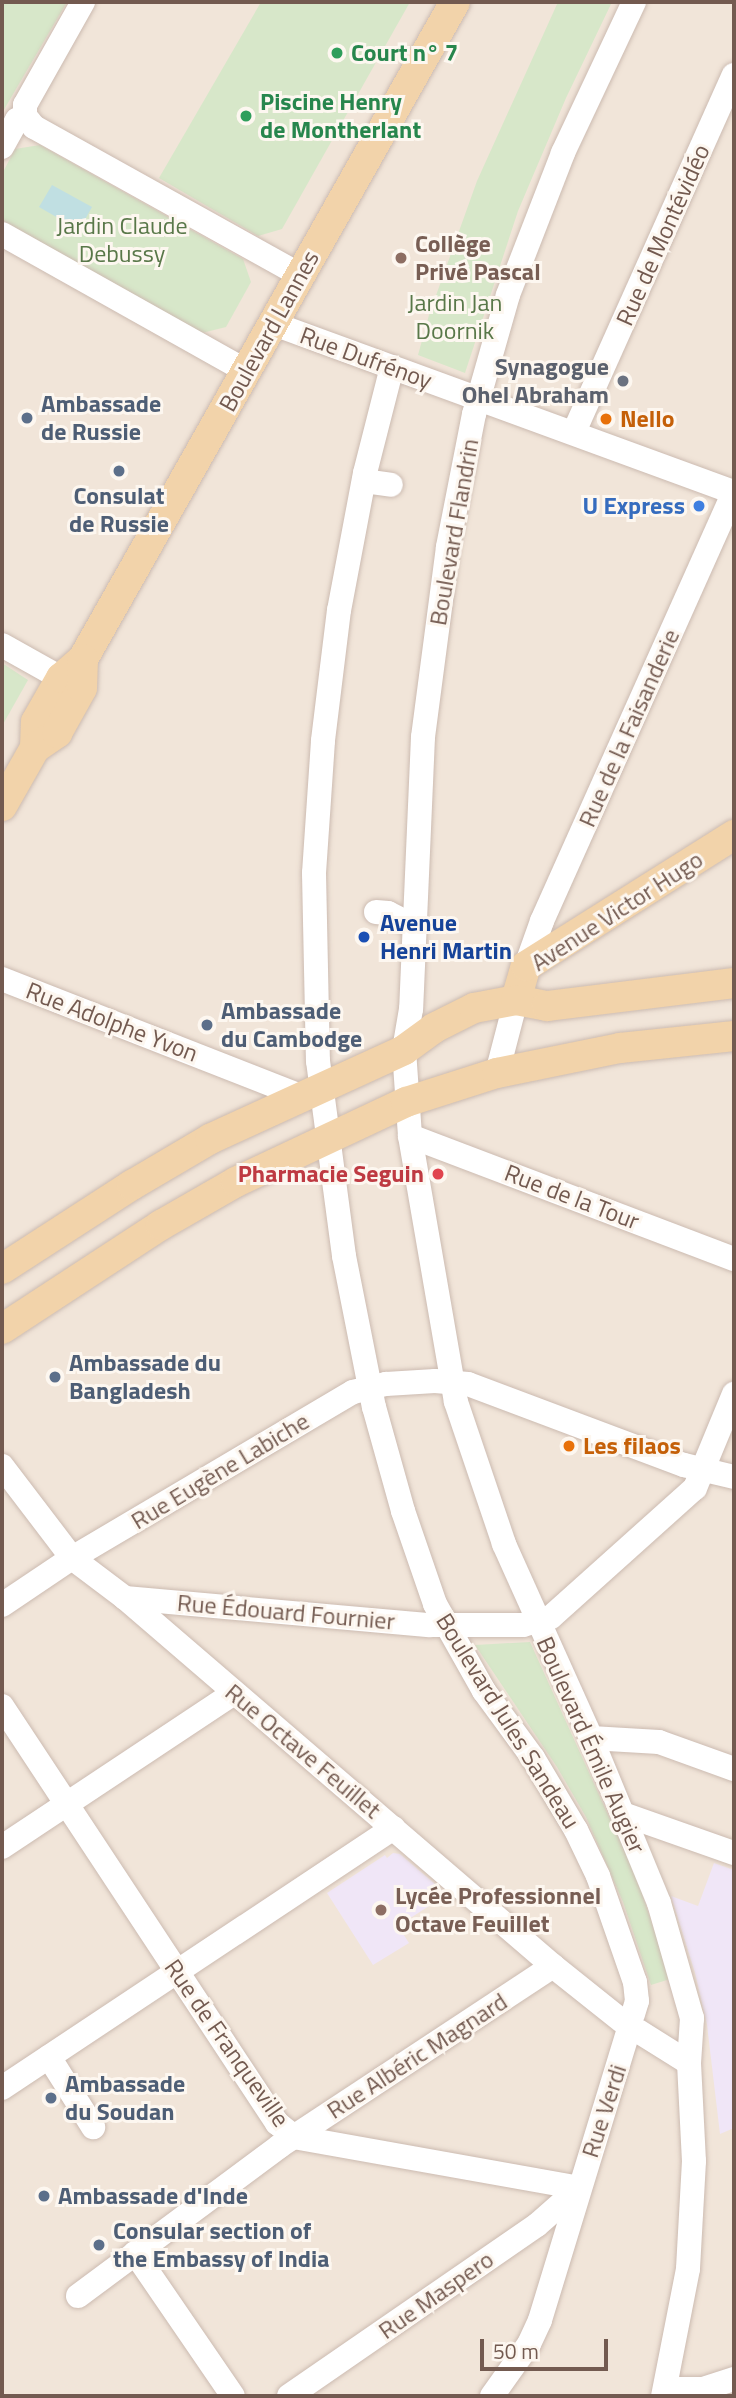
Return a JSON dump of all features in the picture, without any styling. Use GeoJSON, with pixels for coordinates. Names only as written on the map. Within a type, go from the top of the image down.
{"type":"FeatureCollection","features":[{"type":"Feature","properties":{"kind":"main road","name":"Boulevard Lannes"},"geometry":{"type":"LineString","coordinates":[[2,806],[35,748],[57,733],[82,688],[72,668],[274,324],[455,2]]}},
{"type":"Feature","properties":{"kind":"main road","name":"Avenue Victor Hugo"},"geometry":{"type":"LineString","coordinates":[[516,1000],[526,967],[734,835]]}},
{"type":"Feature","properties":{"kind":"main road"},"geometry":{"type":"LineString","coordinates":[[2,1269],[188,1152],[311,1091],[404,1050],[434,1028],[474,1008],[516,1000],[547,1006],[734,982]]}},
{"type":"Feature","properties":{"kind":"main road"},"geometry":{"type":"LineString","coordinates":[[2,1329],[161,1225],[236,1182],[406,1102],[497,1073],[620,1048],[734,1036]]}},
{"type":"Feature","properties":{"kind":"street"},"geometry":{"type":"LineString","coordinates":[[83,2],[25,105],[24,116],[34,127],[300,275]]}},
{"type":"Feature","properties":{"kind":"street","name":"Boulevard Flandrin"},"geometry":{"type":"LineString","coordinates":[[406,1102],[404,1050],[411,1009],[423,737],[448,547],[478,399],[508,295],[563,153],[634,2]]}},
{"type":"Feature","properties":{"kind":"street","name":"Rue de Montévidéo"},"geometry":{"type":"LineString","coordinates":[[574,432],[734,75]]}},
{"type":"Feature","properties":{"kind":"street"},"geometry":{"type":"LineString","coordinates":[[2,147],[17,120],[24,116]]}},
{"type":"Feature","properties":{"kind":"street"},"geometry":{"type":"LineString","coordinates":[[2,234],[246,371]]}},
{"type":"Feature","properties":{"kind":"street","name":"Rue Dufrénoy"},"geometry":{"type":"LineString","coordinates":[[274,324],[734,491]]}},
{"type":"Feature","properties":{"kind":"street"},"geometry":{"type":"LineString","coordinates":[[311,1091],[314,873],[323,741],[339,610],[364,481],[392,367]]}},
{"type":"Feature","properties":{"kind":"street"},"geometry":{"type":"LineString","coordinates":[[364,481],[391,485]]}},
{"type":"Feature","properties":{"kind":"street","name":"Rue de la Faisanderie"},"geometry":{"type":"LineString","coordinates":[[526,967],[542,921],[734,491]]}},
{"type":"Feature","properties":{"kind":"street"},"geometry":{"type":"LineString","coordinates":[[2,645],[72,668]]}},
{"type":"Feature","properties":{"kind":"street"},"geometry":{"type":"LineString","coordinates":[[376,912],[388,913],[414,926]]}},
{"type":"Feature","properties":{"kind":"street","name":"Rue Adolphe Yvon"},"geometry":{"type":"LineString","coordinates":[[2,979],[311,1091]]}},
{"type":"Feature","properties":{"kind":"street"},"geometry":{"type":"LineString","coordinates":[[497,1073],[516,1000]]}},
{"type":"Feature","properties":{"kind":"street","name":"Boulevard Jules Sandeau"},"geometry":{"type":"LineString","coordinates":[[311,1091],[330,1137],[344,1256],[370,1388],[403,1511],[435,1604],[484,1691],[533,1758],[582,1841],[598,1876],[635,1982],[637,2001],[630,2025]]}},
{"type":"Feature","properties":{"kind":"street","name":"Boulevard Émile Augier"},"geometry":{"type":"LineString","coordinates":[[406,1102],[451,1382],[486,1498],[536,1621],[591,1738],[659,1903],[692,2018],[690,2063],[694,2161],[688,2269],[664,2393]]}},
{"type":"Feature","properties":{"kind":"street","name":"Rue de la Tour"},"geometry":{"type":"LineString","coordinates":[[410,1136],[734,1259]]}},
{"type":"Feature","properties":{"kind":"street","name":"Rue Eugène Labiche"},"geometry":{"type":"LineString","coordinates":[[2,1605],[72,1558],[353,1392],[386,1384],[468,1384],[703,1469],[734,1477]]}},
{"type":"Feature","properties":{"kind":"street"},"geometry":{"type":"LineString","coordinates":[[536,1621],[551,1617],[695,1488],[734,1394]]}},
{"type":"Feature","properties":{"kind":"street","name":"Rue Octave Feuillet"},"geometry":{"type":"LineString","coordinates":[[2,1466],[72,1558],[125,1598],[553,1966],[630,2025],[690,2063]]}},
{"type":"Feature","properties":{"kind":"street","name":"Rue Édouard Fournier"},"geometry":{"type":"LineString","coordinates":[[125,1598],[447,1625],[523,1625],[536,1621]]}},
{"type":"Feature","properties":{"kind":"street"},"geometry":{"type":"LineString","coordinates":[[2,1847],[234,1693]]}},
{"type":"Feature","properties":{"kind":"street","name":"Rue de Franqueville"},"geometry":{"type":"LineString","coordinates":[[2,1706],[276,2123],[294,2137],[579,2188]]}},
{"type":"Feature","properties":{"kind":"street"},"geometry":{"type":"LineString","coordinates":[[591,1738],[659,1742],[734,1769]]}},
{"type":"Feature","properties":{"kind":"street"},"geometry":{"type":"LineString","coordinates":[[623,1814],[734,1853]]}},
{"type":"Feature","properties":{"kind":"street"},"geometry":{"type":"LineString","coordinates":[[2,2088],[394,1828]]}},
{"type":"Feature","properties":{"kind":"street","name":"Rue Albéric Magnard"},"geometry":{"type":"LineString","coordinates":[[78,2296],[294,2137],[553,1966]]}},
{"type":"Feature","properties":{"kind":"street","name":"Rue Verdi"},"geometry":{"type":"LineString","coordinates":[[492,2396],[522,2355],[540,2320],[630,2025]]}},
{"type":"Feature","properties":{"kind":"street"},"geometry":{"type":"LineString","coordinates":[[49,2057],[93,2127]]}},
{"type":"Feature","properties":{"kind":"street","name":"Rue Maspero"},"geometry":{"type":"LineString","coordinates":[[289,2396],[537,2225],[579,2188]]}},
{"type":"Feature","properties":{"kind":"street"},"geometry":{"type":"LineString","coordinates":[[135,2253],[233,2396]]}},
{"type":"Feature","properties":{"kind":"street"},"geometry":{"type":"LineString","coordinates":[[664,2393],[703,2389],[734,2379]]}},
{"type":"Feature","properties":{"kind":"shaded area"},"geometry":{"type":"Polygon","coordinates":[[[2,2],[734,2],[734,2396],[2,2396],[2,2]]]}},
{"type":"Feature","properties":{"kind":"shaded area","name":"Lycée Professionnel Octave Feuillet"},"geometry":{"type":"Polygon","coordinates":[[[393,1853],[400,1854],[442,1890],[429,1906],[398,1926],[409,1943],[373,1965],[327,1893],[385,1855],[387,1858],[393,1853]]]}},
{"type":"Feature","properties":{"kind":"shaded area"},"geometry":{"type":"Polygon","coordinates":[[[714,1863],[734,1870],[734,2128],[720,2134],[707,2025],[695,1973],[671,1896],[698,1906],[714,1863]]]}},
{"type":"Feature","properties":{"kind":"green space"},"geometry":{"type":"Polygon","coordinates":[[[2,2],[67,2],[2,113],[2,2]]]}},
{"type":"Feature","properties":{"kind":"green space"},"geometry":{"type":"Polygon","coordinates":[[[261,2],[410,2],[282,229],[258,236],[159,178],[261,2]]]}},
{"type":"Feature","properties":{"kind":"green space","name":"Jardin Jan Doornik"},"geometry":{"type":"Polygon","coordinates":[[[558,2],[612,2],[566,98],[518,211],[465,373],[418,355],[429,315],[477,181],[558,2]]]}},
{"type":"Feature","properties":{"kind":"green space","name":"Jardin Claude Debussy"},"geometry":{"type":"Polygon","coordinates":[[[40,145],[243,259],[251,282],[226,327],[202,333],[2,220],[2,174],[15,149],[40,145]]]}},
{"type":"Feature","properties":{"kind":"green space"},"geometry":{"type":"Polygon","coordinates":[[[2,663],[28,680],[2,726],[2,663]]]}},
{"type":"Feature","properties":{"kind":"green space"},"geometry":{"type":"Polygon","coordinates":[[[530,1642],[638,1881],[670,1979],[651,1985],[623,1902],[586,1817],[557,1767],[475,1645],[530,1642]]]}},
{"type":"Feature","properties":{"kind":"water"},"geometry":{"type":"Polygon","coordinates":[[[52,185],[92,207],[79,230],[39,207],[52,185]]]}},
{"type":"Feature","properties":{"kind":"place","name":"Court n° 7"},"geometry":{"type":"Point","coordinates":[337,53]}},
{"type":"Feature","properties":{"kind":"place","name":"Piscine Henry de Montherlant"},"geometry":{"type":"Point","coordinates":[246,116]}},
{"type":"Feature","properties":{"kind":"place","name":"Collège Privé Pascal"},"geometry":{"type":"Point","coordinates":[401,258]}},
{"type":"Feature","properties":{"kind":"place","name":"Synagogue Ohel Abraham"},"geometry":{"type":"Point","coordinates":[623,381]}},
{"type":"Feature","properties":{"kind":"place","name":"Ambassade de Russie"},"geometry":{"type":"Point","coordinates":[27,418]}},
{"type":"Feature","properties":{"kind":"place","name":"Nello"},"geometry":{"type":"Point","coordinates":[606,419]}},
{"type":"Feature","properties":{"kind":"place","name":"Consulat de Russie"},"geometry":{"type":"Point","coordinates":[119,471]}},
{"type":"Feature","properties":{"kind":"place","name":"U Express"},"geometry":{"type":"Point","coordinates":[699,506]}},
{"type":"Feature","properties":{"kind":"place","name":"Avenue Henri Martin"},"geometry":{"type":"Point","coordinates":[364,937]}},
{"type":"Feature","properties":{"kind":"place","name":"Ambassade du Cambodge"},"geometry":{"type":"Point","coordinates":[207,1025]}},
{"type":"Feature","properties":{"kind":"place","name":"Pharmacie Seguin"},"geometry":{"type":"Point","coordinates":[438,1174]}},
{"type":"Feature","properties":{"kind":"place","name":"Ambassade du Bangladesh"},"geometry":{"type":"Point","coordinates":[55,1377]}},
{"type":"Feature","properties":{"kind":"place","name":"Les filaos"},"geometry":{"type":"Point","coordinates":[569,1446]}},
{"type":"Feature","properties":{"kind":"place","name":"Lycée Professionnel Octave Feuillet"},"geometry":{"type":"Point","coordinates":[381,1910]}},
{"type":"Feature","properties":{"kind":"place","name":"Ambassade du Soudan"},"geometry":{"type":"Point","coordinates":[51,2098]}},
{"type":"Feature","properties":{"kind":"place","name":"Ambassade d'Inde"},"geometry":{"type":"Point","coordinates":[44,2196]}},
{"type":"Feature","properties":{"kind":"place","name":"Consular section of the Embassy of India"},"geometry":{"type":"Point","coordinates":[99,2245]}}]}
